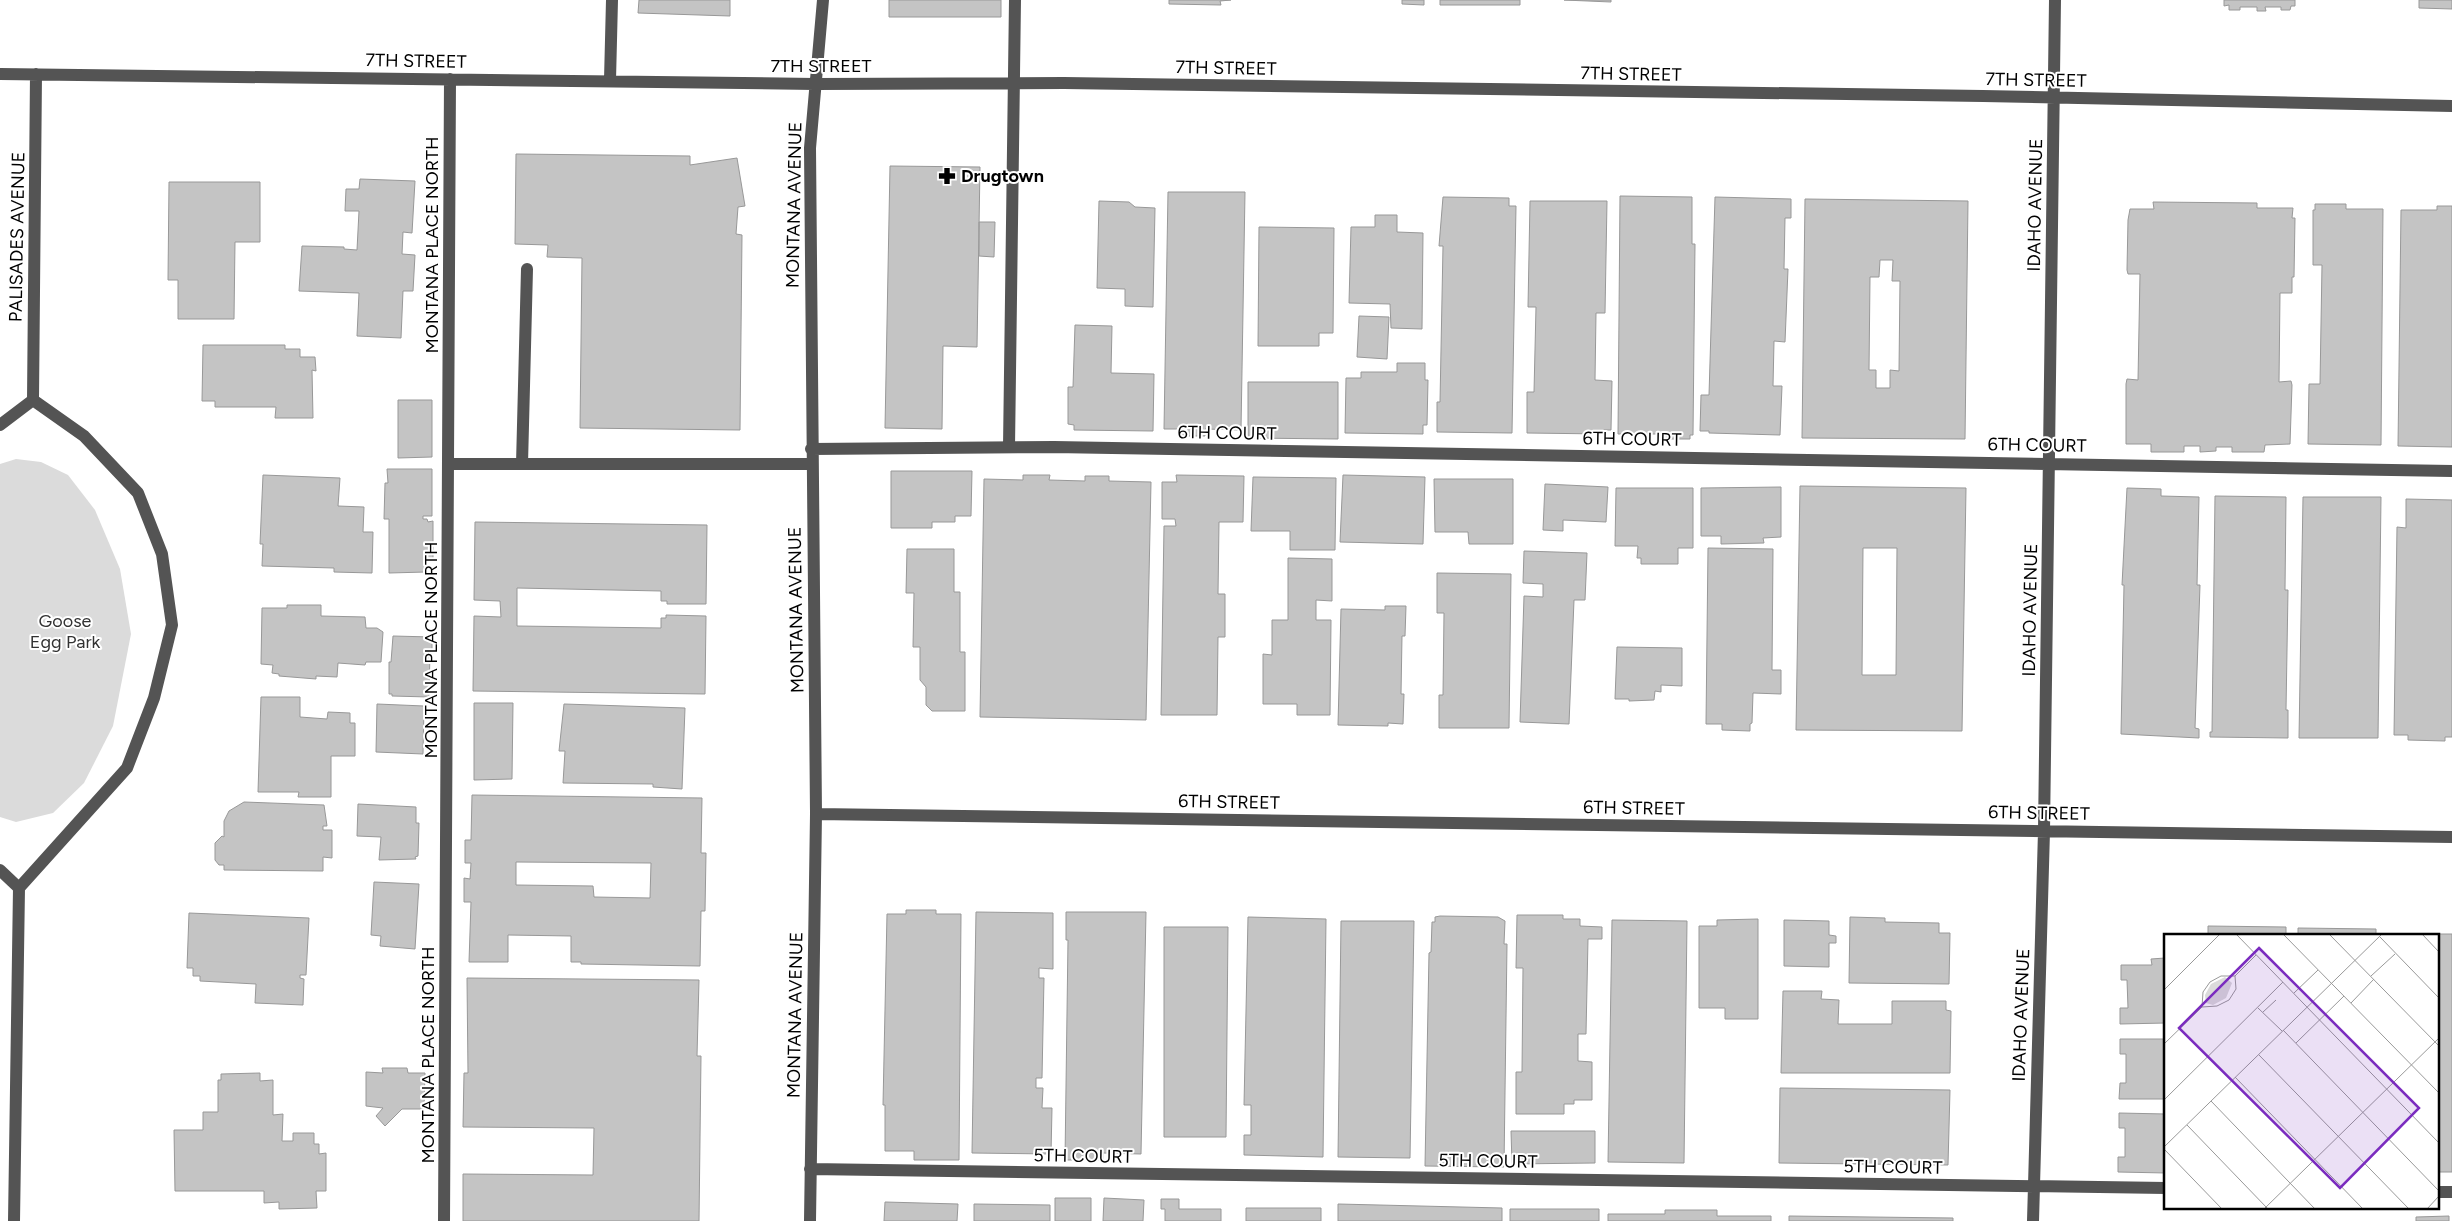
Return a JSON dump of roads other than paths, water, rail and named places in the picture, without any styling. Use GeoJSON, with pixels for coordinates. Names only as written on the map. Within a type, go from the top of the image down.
{"type":"FeatureCollection","features":[{"type":"Feature","properties":{"kind":"street"},"geometry":{"type":"LineString","coordinates":[[610,80],[612,0]]}},
{"type":"Feature","properties":{"kind":"street","name":"MONTANA AVENUE"},"geometry":{"type":"LineString","coordinates":[[810,1221],[816,814],[810,148],[823,0]]}},
{"type":"Feature","properties":{"kind":"street"},"geometry":{"type":"LineString","coordinates":[[1009,447],[1015,0]]}},
{"type":"Feature","properties":{"kind":"street","name":"IDAHO AVENUE"},"geometry":{"type":"LineString","coordinates":[[2033,1221],[2044,831],[2055,0]]}},
{"type":"Feature","properties":{"kind":"street","name":"7TH STREET"},"geometry":{"type":"LineString","coordinates":[[0,74],[815,84],[1015,84],[2054,98],[2452,106]]}},
{"type":"Feature","properties":{"kind":"street","name":"PALISADES AVENUE"},"geometry":{"type":"LineString","coordinates":[[33,400],[36,74]]}},
{"type":"Feature","properties":{"kind":"street","name":"MONTANA PLACE NORTH"},"geometry":{"type":"LineString","coordinates":[[444,1221],[450,79]]}},
{"type":"Feature","properties":{"kind":"street"},"geometry":{"type":"LineString","coordinates":[[522,464],[527,269]]}},
{"type":"Feature","properties":{"kind":"street"},"geometry":{"type":"LineString","coordinates":[[0,426],[33,400],[84,436],[138,493],[162,554],[172,625],[154,698],[127,768],[19,888],[14,1221]]}},
{"type":"Feature","properties":{"kind":"street","name":"6TH COURT"},"geometry":{"type":"LineString","coordinates":[[812,449],[1009,447],[2452,471]]}},
{"type":"Feature","properties":{"kind":"street"},"geometry":{"type":"LineString","coordinates":[[449,464],[812,464]]}},
{"type":"Feature","properties":{"kind":"street","name":"6TH STREET"},"geometry":{"type":"LineString","coordinates":[[816,814],[2452,836]]}},
{"type":"Feature","properties":{"kind":"street"},"geometry":{"type":"LineString","coordinates":[[0,870],[19,888]]}},
{"type":"Feature","properties":{"kind":"street","name":"5TH COURT"},"geometry":{"type":"LineString","coordinates":[[810,1169],[2164,1188]]}},
{"type":"Feature","properties":{"kind":"place","name":"Drugtown"},"geometry":{"type":"Point","coordinates":[947,176]}},
{"type":"Feature","properties":{"kind":"park label","name":"Goose Egg Park"},"geometry":{"type":"Point","coordinates":[65,631]}}]}
